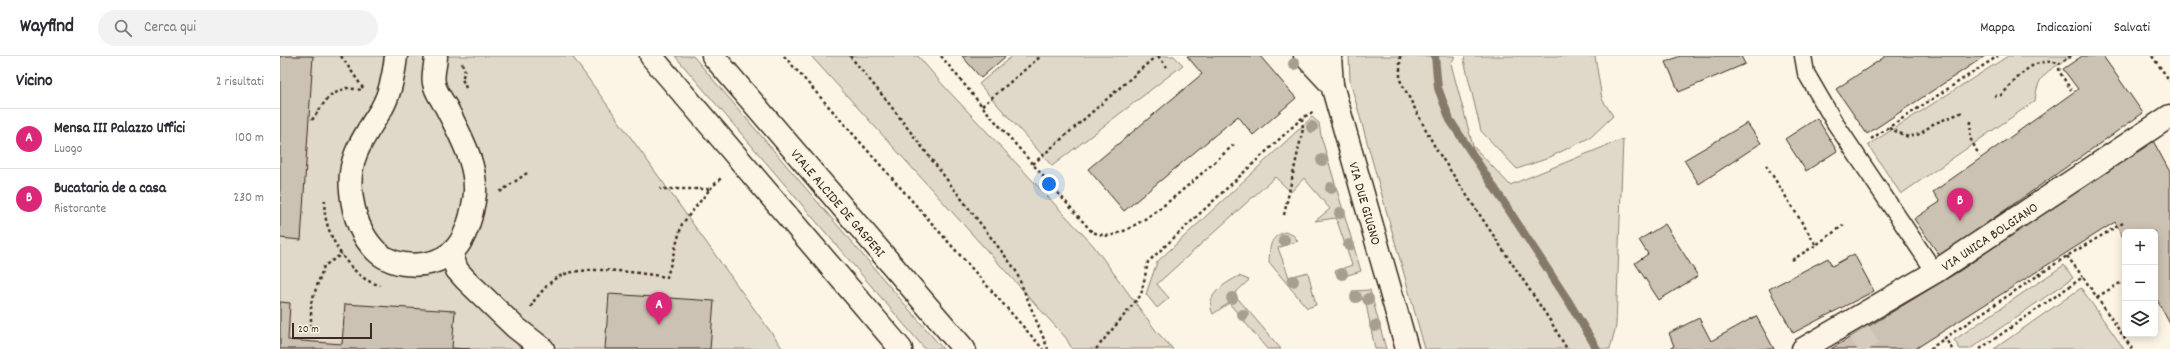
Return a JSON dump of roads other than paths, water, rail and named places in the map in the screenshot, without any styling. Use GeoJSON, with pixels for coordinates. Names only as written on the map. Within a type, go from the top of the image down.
{"type":"FeatureCollection","features":[{"type":"Feature","properties":{"kind":"street"},"geometry":{"type":"LineString","coordinates":[[396,56],[393,81],[383,107],[364,134],[352,163],[351,189],[354,213],[363,234],[377,251],[391,259],[410,266],[432,262],[451,252],[462,240],[475,200],[475,175],[465,146],[433,83],[436,56]]}},
{"type":"Feature","properties":{"kind":"street"},"geometry":{"type":"LineString","coordinates":[[651,56],[901,349]]}},
{"type":"Feature","properties":{"kind":"street","name":"VIALE ALCIDE DE GASPERI"},"geometry":{"type":"LineString","coordinates":[[712,56],[964,349]]}},
{"type":"Feature","properties":{"kind":"street"},"geometry":{"type":"LineString","coordinates":[[1305,56],[1332,85]]}},
{"type":"Feature","properties":{"kind":"street","name":"VIA DUE GIUGNO"},"geometry":{"type":"LineString","coordinates":[[1330,56],[1332,85],[1407,349]]}},
{"type":"Feature","properties":{"kind":"street","name":"VIA UNICA BOLGIANO"},"geometry":{"type":"LineString","coordinates":[[1803,349],[1855,326],[2170,116]]}},
{"type":"Feature","properties":{"kind":"street"},"geometry":{"type":"LineString","coordinates":[[451,252],[457,270],[484,300],[543,349]]}},
{"type":"Feature","properties":{"kind":"lane"},"geometry":{"type":"LineString","coordinates":[[1803,56],[1806,73],[1853,150],[1935,272]]}},
{"type":"Feature","properties":{"kind":"waterway"},"geometry":{"type":"LineString","coordinates":[[1435,56],[1438,88],[1450,120],[1569,302],[1597,349]]}},
{"type":"Feature","properties":{"kind":"tunnel"},"geometry":{"type":"LineString","coordinates":[[1859,332],[1870,349]]}},
{"type":"Feature","properties":{"kind":"place","name":"Bucataria de a casa"},"geometry":{"type":"Point","coordinates":[1960,221]}},
{"type":"Feature","properties":{"kind":"place","name":"Mensa III Palazzo Uffici"},"geometry":{"type":"Point","coordinates":[659,325]}}]}
